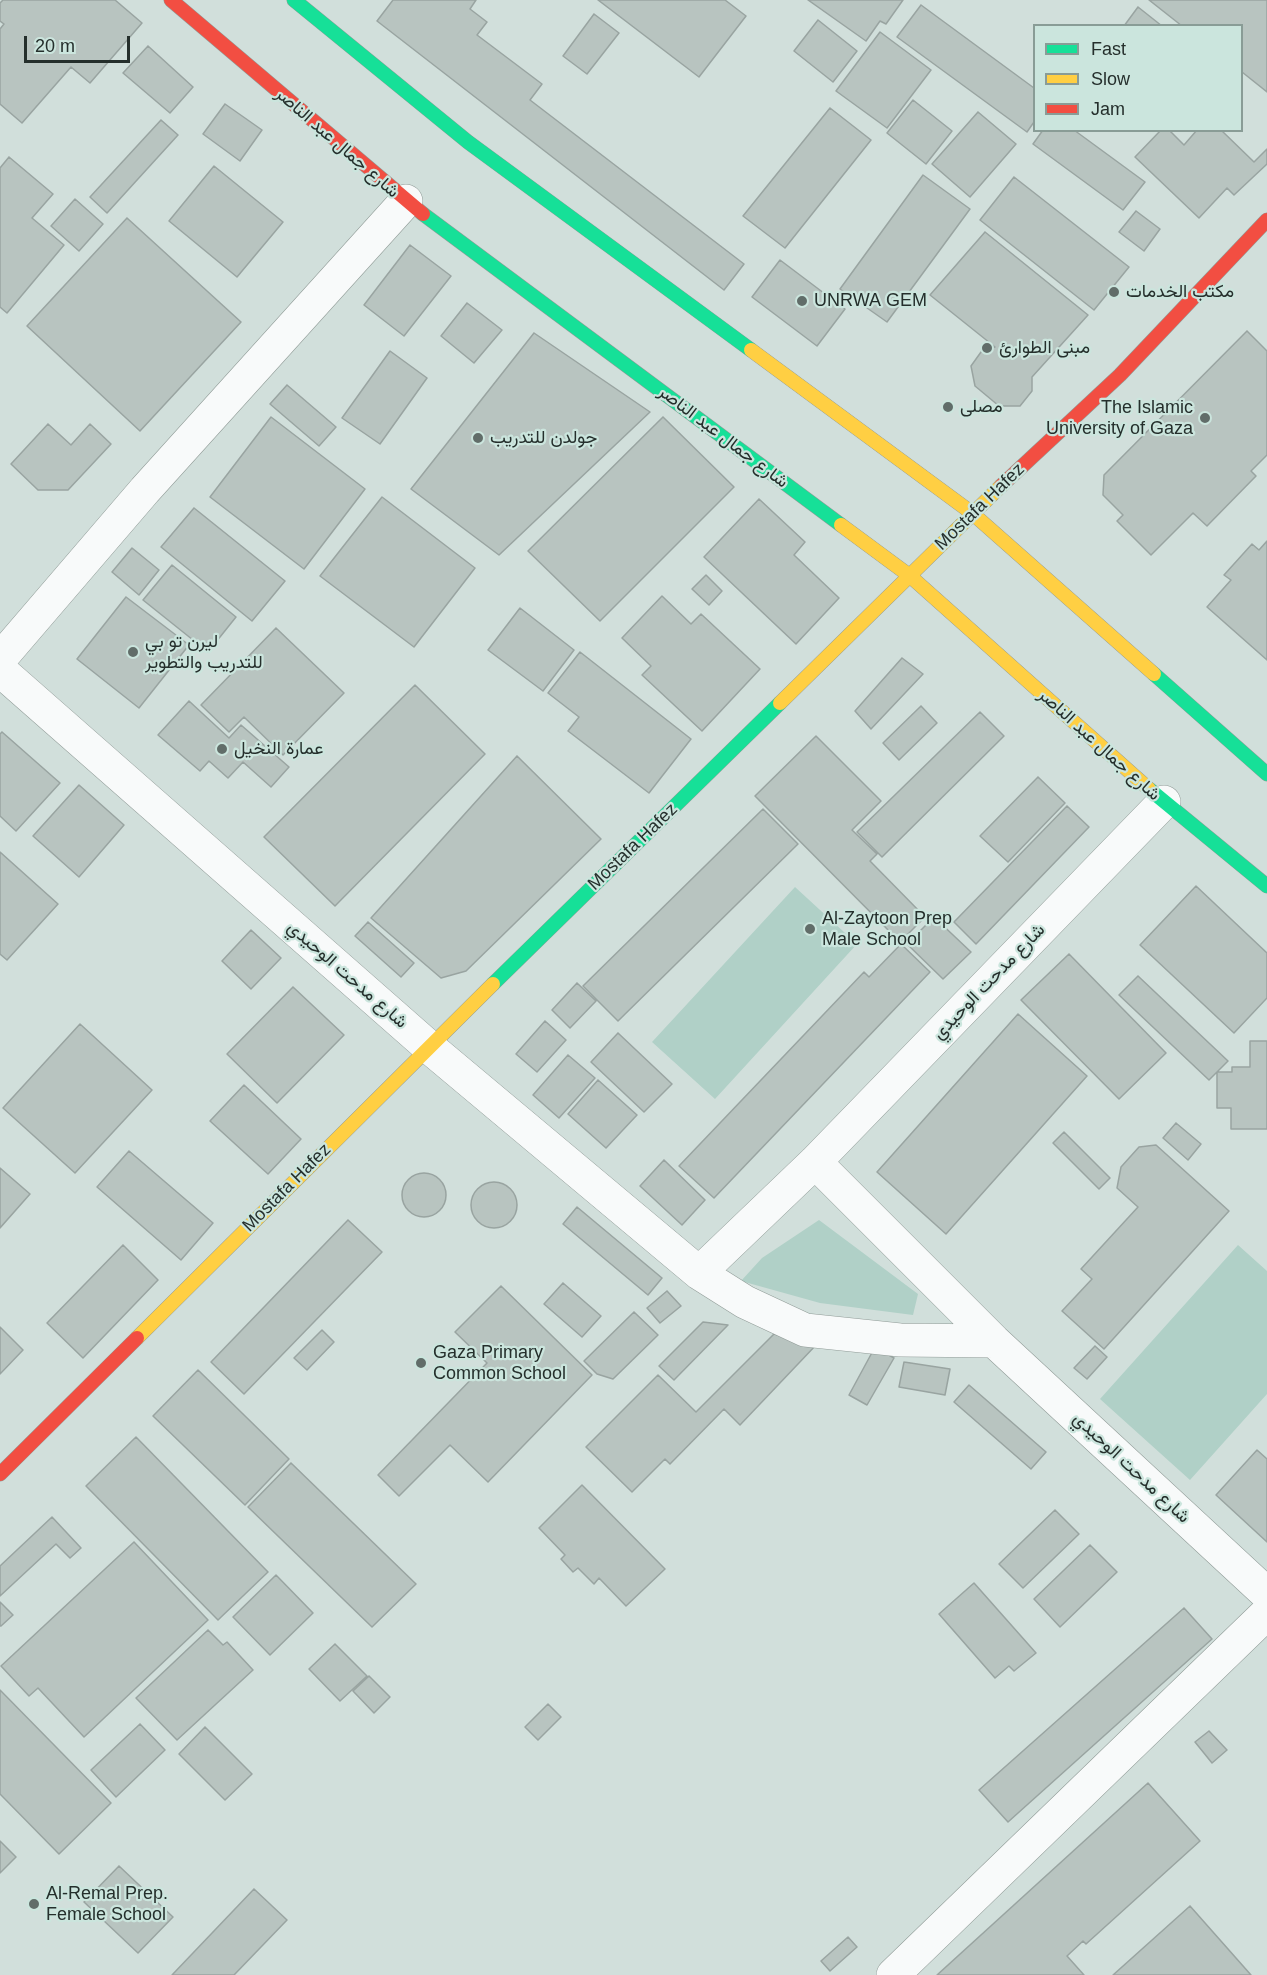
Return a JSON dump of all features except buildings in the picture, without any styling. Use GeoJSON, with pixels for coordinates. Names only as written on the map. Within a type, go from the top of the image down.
{"type":"FeatureCollection","features":[{"type":"Feature","properties":{"kind":"main road","name":"شارع جمال عبد الناصر"},"geometry":{"type":"LineString","coordinates":[[171,0],[406,201],[910,576],[1164,802],[1267,886]]}},
{"type":"Feature","properties":{"kind":"main road"},"geometry":{"type":"LineString","coordinates":[[294,0],[468,142],[972,513],[1267,774]]}},
{"type":"Feature","properties":{"kind":"main road","name":"Mostafa Hafez"},"geometry":{"type":"LineString","coordinates":[[0,1474],[429,1047],[972,513],[1120,375],[1267,220]]}},
{"type":"Feature","properties":{"kind":"street"},"geometry":{"type":"LineString","coordinates":[[0,659],[145,490],[406,201]]}},
{"type":"Feature","properties":{"kind":"street","name":"شارع مدحت الوحيدي"},"geometry":{"type":"LineString","coordinates":[[0,670],[429,1047],[699,1273],[745,1302],[805,1330],[900,1340],[994,1341]]}},
{"type":"Feature","properties":{"kind":"street","name":"شارع مدحت الوحيدي"},"geometry":{"type":"LineString","coordinates":[[699,1273],[815,1162],[1164,802]]}},
{"type":"Feature","properties":{"kind":"street","name":"شارع مدحت الوحيدي"},"geometry":{"type":"LineString","coordinates":[[815,1162],[994,1341],[1267,1594]]}},
{"type":"Feature","properties":{"kind":"street"},"geometry":{"type":"LineString","coordinates":[[892,1975],[1267,1613]]}},
{"type":"Feature","properties":{"kind":"green space"},"geometry":{"type":"Polygon","coordinates":[[[795,887],[857,944],[715,1099],[652,1042],[795,887]]]}},
{"type":"Feature","properties":{"kind":"green space"},"geometry":{"type":"Polygon","coordinates":[[[819,1220],[918,1294],[913,1315],[820,1303],[741,1281],[762,1258],[819,1220]]]}},
{"type":"Feature","properties":{"kind":"green space"},"geometry":{"type":"Polygon","coordinates":[[[1238,1245],[1267,1271],[1267,1394],[1190,1480],[1100,1399],[1238,1245]]]}},
{"type":"Feature","properties":{"kind":"traffic: fast"},"geometry":{"type":"LineString","coordinates":[[294,0],[468,142],[751,350]]}},
{"type":"Feature","properties":{"kind":"traffic: fast"},"geometry":{"type":"LineString","coordinates":[[423,214],[841,525]]}},
{"type":"Feature","properties":{"kind":"traffic: fast"},"geometry":{"type":"LineString","coordinates":[[1154,674],[1267,774]]}},
{"type":"Feature","properties":{"kind":"traffic: fast"},"geometry":{"type":"LineString","coordinates":[[493,984],[780,703]]}},
{"type":"Feature","properties":{"kind":"traffic: fast"},"geometry":{"type":"LineString","coordinates":[[1149,789],[1267,886]]}},
{"type":"Feature","properties":{"kind":"traffic: slow"},"geometry":{"type":"LineString","coordinates":[[751,350],[972,513],[1154,674]]}},
{"type":"Feature","properties":{"kind":"traffic: slow"},"geometry":{"type":"LineString","coordinates":[[780,703],[1001,486]]}},
{"type":"Feature","properties":{"kind":"traffic: slow"},"geometry":{"type":"LineString","coordinates":[[841,525],[910,576],[1149,789]]}},
{"type":"Feature","properties":{"kind":"traffic: slow"},"geometry":{"type":"LineString","coordinates":[[137,1338],[493,984]]}},
{"type":"Feature","properties":{"kind":"traffic: jam"},"geometry":{"type":"LineString","coordinates":[[171,0],[423,214]]}},
{"type":"Feature","properties":{"kind":"traffic: jam"},"geometry":{"type":"LineString","coordinates":[[1001,486],[1120,375],[1267,220]]}},
{"type":"Feature","properties":{"kind":"traffic: jam"},"geometry":{"type":"LineString","coordinates":[[0,1474],[137,1338]]}},
{"type":"Feature","properties":{"kind":"place","name":"مكتب الخدمات"},"geometry":{"type":"Point","coordinates":[1114,292]}},
{"type":"Feature","properties":{"kind":"place","name":"UNRWA GEM"},"geometry":{"type":"Point","coordinates":[802,301]}},
{"type":"Feature","properties":{"kind":"place","name":"مبنى الطوارئ"},"geometry":{"type":"Point","coordinates":[987,348]}},
{"type":"Feature","properties":{"kind":"place","name":"مصلى"},"geometry":{"type":"Point","coordinates":[948,407]}},
{"type":"Feature","properties":{"kind":"place","name":"The Islamic University of Gaza"},"geometry":{"type":"Point","coordinates":[1205,418]}},
{"type":"Feature","properties":{"kind":"place","name":"جولدن للتدريب"},"geometry":{"type":"Point","coordinates":[478,438]}},
{"type":"Feature","properties":{"kind":"place","name":"ليرن تو بي للتدريب والتطوير"},"geometry":{"type":"Point","coordinates":[133,652]}},
{"type":"Feature","properties":{"kind":"place","name":"عمارة النخيل"},"geometry":{"type":"Point","coordinates":[222,749]}},
{"type":"Feature","properties":{"kind":"place","name":"Al-Zaytoon Prep Male School"},"geometry":{"type":"Point","coordinates":[810,929]}},
{"type":"Feature","properties":{"kind":"place","name":"Gaza Primary Common School"},"geometry":{"type":"Point","coordinates":[421,1363]}},
{"type":"Feature","properties":{"kind":"place","name":"Al-Remal Prep. Female School"},"geometry":{"type":"Point","coordinates":[34,1904]}}]}
